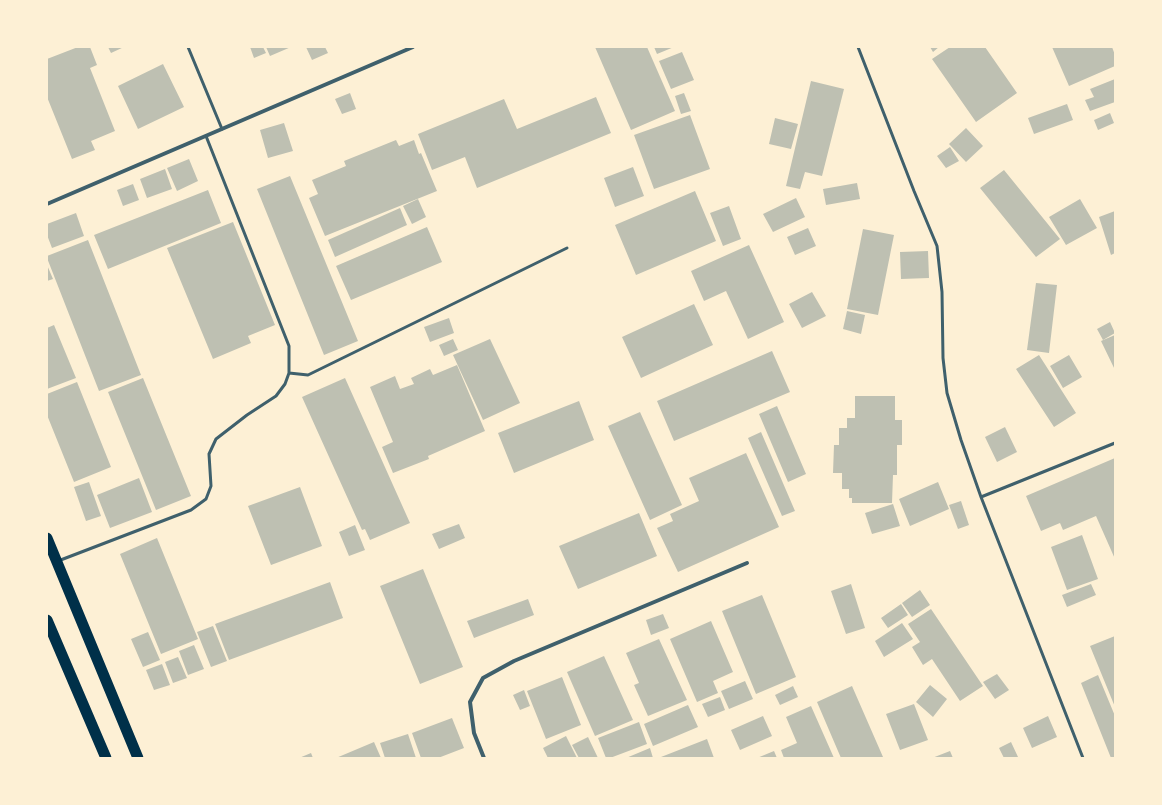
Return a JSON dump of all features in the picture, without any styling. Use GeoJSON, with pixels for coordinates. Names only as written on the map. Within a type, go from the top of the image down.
{"type":"FeatureCollection","features":[{"type":"Feature","properties":{"kind":"highway"},"geometry":{"type":"LineString","coordinates":[[47,538],[138,758]]}},
{"type":"Feature","properties":{"kind":"highway"},"geometry":{"type":"LineString","coordinates":[[47,620],[106,758]]}},
{"type":"Feature","properties":{"kind":"street"},"geometry":{"type":"LineString","coordinates":[[47,204],[413,47]]}},
{"type":"Feature","properties":{"kind":"street"},"geometry":{"type":"LineString","coordinates":[[484,758],[474,733],[470,702],[484,678],[514,661],[747,563]]}},
{"type":"Feature","properties":{"kind":"lane"},"geometry":{"type":"LineString","coordinates":[[188,47],[222,129]]}},
{"type":"Feature","properties":{"kind":"lane"},"geometry":{"type":"LineString","coordinates":[[858,47],[911,184],[937,246],[942,292],[943,358],[947,393],[961,440],[981,497],[1083,758]]}},
{"type":"Feature","properties":{"kind":"lane"},"geometry":{"type":"LineString","coordinates":[[57,561],[191,510],[206,499],[211,486],[209,454],[216,439],[247,415],[276,396],[285,384],[289,374],[289,346],[206,136]]}},
{"type":"Feature","properties":{"kind":"lane"},"geometry":{"type":"LineString","coordinates":[[289,374],[308,375],[567,248]]}},
{"type":"Feature","properties":{"kind":"lane"},"geometry":{"type":"LineString","coordinates":[[981,497],[1115,443]]}},
{"type":"Feature","properties":{"kind":"building"},"geometry":{"type":"Polygon","coordinates":[[[78,47],[90,47],[97,65],[90,68],[115,131],[91,141],[95,150],[72,159],[47,97],[47,59],[78,47]]]}},
{"type":"Feature","properties":{"kind":"building"},"geometry":{"type":"Polygon","coordinates":[[[108,47],[124,47],[111,53],[108,47]]]}},
{"type":"Feature","properties":{"kind":"building"},"geometry":{"type":"Polygon","coordinates":[[[250,47],[263,47],[266,53],[254,58],[250,47]]]}},
{"type":"Feature","properties":{"kind":"building"},"geometry":{"type":"Polygon","coordinates":[[[266,47],[291,47],[270,56],[266,47]]]}},
{"type":"Feature","properties":{"kind":"building"},"geometry":{"type":"Polygon","coordinates":[[[306,47],[325,47],[328,53],[312,60],[306,47]]]}},
{"type":"Feature","properties":{"kind":"building"},"geometry":{"type":"Polygon","coordinates":[[[595,47],[647,47],[675,111],[631,130],[595,47]]]}},
{"type":"Feature","properties":{"kind":"building"},"geometry":{"type":"Polygon","coordinates":[[[654,47],[674,47],[657,54],[654,47]]]}},
{"type":"Feature","properties":{"kind":"building"},"geometry":{"type":"Polygon","coordinates":[[[930,47],[939,47],[933,52],[930,47]]]}},
{"type":"Feature","properties":{"kind":"building"},"geometry":{"type":"Polygon","coordinates":[[[950,47],[985,47],[1017,93],[976,122],[932,59],[950,47]]]}},
{"type":"Feature","properties":{"kind":"building"},"geometry":{"type":"Polygon","coordinates":[[[1052,47],[1112,47],[1115,55],[1115,66],[1069,86],[1052,47]]]}},
{"type":"Feature","properties":{"kind":"building"},"geometry":{"type":"Polygon","coordinates":[[[682,52],[694,80],[671,89],[659,61],[682,52]]]}},
{"type":"Feature","properties":{"kind":"building"},"geometry":{"type":"Polygon","coordinates":[[[163,64],[184,107],[138,129],[118,86],[163,64]]]}},
{"type":"Feature","properties":{"kind":"building"},"geometry":{"type":"Polygon","coordinates":[[[1115,79],[1115,102],[1090,111],[1085,100],[1094,97],[1090,89],[1115,79]]]}},
{"type":"Feature","properties":{"kind":"building"},"geometry":{"type":"Polygon","coordinates":[[[811,81],[844,89],[822,176],[805,172],[800,189],[786,186],[811,81]]]}},
{"type":"Feature","properties":{"kind":"building"},"geometry":{"type":"Polygon","coordinates":[[[350,93],[356,109],[342,114],[335,99],[350,93]]]}},
{"type":"Feature","properties":{"kind":"building"},"geometry":{"type":"Polygon","coordinates":[[[684,93],[691,111],[681,114],[675,96],[684,93]]]}},
{"type":"Feature","properties":{"kind":"building"},"geometry":{"type":"Polygon","coordinates":[[[596,97],[611,133],[477,188],[465,157],[432,170],[418,134],[504,99],[517,129],[596,97]]]}},
{"type":"Feature","properties":{"kind":"building"},"geometry":{"type":"Polygon","coordinates":[[[1067,104],[1073,120],[1034,134],[1028,118],[1067,104]]]}},
{"type":"Feature","properties":{"kind":"building"},"geometry":{"type":"Polygon","coordinates":[[[1110,113],[1114,123],[1098,130],[1094,120],[1110,113]]]}},
{"type":"Feature","properties":{"kind":"building"},"geometry":{"type":"Polygon","coordinates":[[[690,115],[710,169],[654,189],[634,135],[690,115]]]}},
{"type":"Feature","properties":{"kind":"building"},"geometry":{"type":"Polygon","coordinates":[[[775,118],[798,124],[791,149],[769,144],[775,118]]]}},
{"type":"Feature","properties":{"kind":"building"},"geometry":{"type":"Polygon","coordinates":[[[284,123],[293,151],[268,158],[260,130],[284,123]]]}},
{"type":"Feature","properties":{"kind":"building"},"geometry":{"type":"Polygon","coordinates":[[[966,128],[983,146],[966,162],[949,144],[966,128]]]}},
{"type":"Feature","properties":{"kind":"building"},"geometry":{"type":"Polygon","coordinates":[[[396,140],[399,146],[414,140],[437,191],[325,236],[309,198],[318,194],[312,180],[346,166],[344,161],[396,140]]]}},
{"type":"Feature","properties":{"kind":"building"},"geometry":{"type":"Polygon","coordinates":[[[950,147],[959,161],[946,168],[937,156],[950,147]]]}},
{"type":"Feature","properties":{"kind":"building"},"geometry":{"type":"Polygon","coordinates":[[[189,159],[198,181],[177,191],[167,168],[189,159]]]}},
{"type":"Feature","properties":{"kind":"building"},"geometry":{"type":"Polygon","coordinates":[[[633,167],[644,196],[615,207],[604,178],[633,167]]]}},
{"type":"Feature","properties":{"kind":"building"},"geometry":{"type":"Polygon","coordinates":[[[165,169],[172,189],[147,198],[140,179],[165,169]]]}},
{"type":"Feature","properties":{"kind":"building"},"geometry":{"type":"Polygon","coordinates":[[[1004,170],[1060,239],[1036,257],[980,188],[1004,170]]]}},
{"type":"Feature","properties":{"kind":"building"},"geometry":{"type":"Polygon","coordinates":[[[290,176],[358,341],[324,355],[257,189],[290,176]]]}},
{"type":"Feature","properties":{"kind":"building"},"geometry":{"type":"Polygon","coordinates":[[[857,183],[860,199],[826,205],[823,189],[857,183]]]}},
{"type":"Feature","properties":{"kind":"building"},"geometry":{"type":"Polygon","coordinates":[[[133,184],[139,200],[123,206],[117,190],[133,184]]]}},
{"type":"Feature","properties":{"kind":"building"},"geometry":{"type":"Polygon","coordinates":[[[208,190],[221,223],[108,269],[94,235],[208,190]]]}},
{"type":"Feature","properties":{"kind":"building"},"geometry":{"type":"Polygon","coordinates":[[[695,191],[716,241],[636,275],[615,225],[695,191]]]}},
{"type":"Feature","properties":{"kind":"building"},"geometry":{"type":"Polygon","coordinates":[[[796,198],[805,217],[773,232],[763,214],[796,198]]]}},
{"type":"Feature","properties":{"kind":"building"},"geometry":{"type":"Polygon","coordinates":[[[418,199],[426,217],[412,224],[403,206],[418,199]]]}},
{"type":"Feature","properties":{"kind":"building"},"geometry":{"type":"Polygon","coordinates":[[[1080,199],[1097,228],[1066,245],[1049,217],[1080,199]]]}},
{"type":"Feature","properties":{"kind":"building"},"geometry":{"type":"Polygon","coordinates":[[[729,206],[741,239],[723,246],[710,213],[729,206]]]}},
{"type":"Feature","properties":{"kind":"building"},"geometry":{"type":"Polygon","coordinates":[[[400,208],[407,225],[335,257],[328,240],[400,208]]]}},
{"type":"Feature","properties":{"kind":"building"},"geometry":{"type":"Polygon","coordinates":[[[1115,211],[1115,253],[1111,255],[1099,217],[1115,211]]]}},
{"type":"Feature","properties":{"kind":"building"},"geometry":{"type":"Polygon","coordinates":[[[76,213],[84,236],[52,248],[47,235],[47,224],[76,213]]]}},
{"type":"Feature","properties":{"kind":"building"},"geometry":{"type":"Polygon","coordinates":[[[233,222],[275,325],[248,336],[251,343],[213,359],[167,248],[233,222]]]}},
{"type":"Feature","properties":{"kind":"building"},"geometry":{"type":"Polygon","coordinates":[[[427,227],[442,262],[351,300],[336,266],[427,227]]]}},
{"type":"Feature","properties":{"kind":"building"},"geometry":{"type":"Polygon","coordinates":[[[808,228],[816,246],[795,255],[787,237],[808,228]]]}},
{"type":"Feature","properties":{"kind":"building"},"geometry":{"type":"Polygon","coordinates":[[[863,229],[894,235],[878,315],[847,309],[863,229]]]}},
{"type":"Feature","properties":{"kind":"building"},"geometry":{"type":"Polygon","coordinates":[[[88,240],[141,375],[99,391],[47,258],[47,256],[88,240]]]}},
{"type":"Feature","properties":{"kind":"building"},"geometry":{"type":"Polygon","coordinates":[[[749,245],[784,322],[748,339],[726,291],[704,301],[691,271],[749,245]]]}},
{"type":"Feature","properties":{"kind":"building"},"geometry":{"type":"Polygon","coordinates":[[[928,251],[929,278],[901,279],[900,252],[928,251]]]}},
{"type":"Feature","properties":{"kind":"building"},"geometry":{"type":"Polygon","coordinates":[[[47,265],[53,279],[47,281],[47,265]]]}},
{"type":"Feature","properties":{"kind":"building"},"geometry":{"type":"Polygon","coordinates":[[[1036,283],[1057,285],[1049,353],[1027,350],[1036,283]]]}},
{"type":"Feature","properties":{"kind":"building"},"geometry":{"type":"Polygon","coordinates":[[[812,292],[826,316],[802,328],[789,304],[812,292]]]}},
{"type":"Feature","properties":{"kind":"building"},"geometry":{"type":"Polygon","coordinates":[[[694,304],[713,345],[641,378],[622,337],[694,304]]]}},
{"type":"Feature","properties":{"kind":"building"},"geometry":{"type":"Polygon","coordinates":[[[847,311],[865,315],[861,334],[843,329],[847,311]]]}},
{"type":"Feature","properties":{"kind":"building"},"geometry":{"type":"Polygon","coordinates":[[[449,318],[454,333],[430,342],[424,327],[449,318]]]}},
{"type":"Feature","properties":{"kind":"building"},"geometry":{"type":"Polygon","coordinates":[[[1110,322],[1115,333],[1103,340],[1097,329],[1110,322]]]}},
{"type":"Feature","properties":{"kind":"building"},"geometry":{"type":"Polygon","coordinates":[[[54,325],[76,378],[47,389],[47,328],[54,325]]]}},
{"type":"Feature","properties":{"kind":"building"},"geometry":{"type":"Polygon","coordinates":[[[1115,335],[1115,370],[1101,341],[1115,335]]]}},
{"type":"Feature","properties":{"kind":"building"},"geometry":{"type":"Polygon","coordinates":[[[453,339],[458,350],[444,356],[439,345],[453,339]]]}},
{"type":"Feature","properties":{"kind":"building"},"geometry":{"type":"Polygon","coordinates":[[[490,339],[520,403],[483,420],[453,355],[490,339]]]}},
{"type":"Feature","properties":{"kind":"building"},"geometry":{"type":"Polygon","coordinates":[[[772,351],[790,392],[674,441],[657,401],[772,351]]]}},
{"type":"Feature","properties":{"kind":"building"},"geometry":{"type":"Polygon","coordinates":[[[1039,355],[1076,413],[1054,427],[1016,369],[1039,355]]]}},
{"type":"Feature","properties":{"kind":"building"},"geometry":{"type":"Polygon","coordinates":[[[1069,355],[1082,377],[1063,388],[1050,366],[1069,355]]]}},
{"type":"Feature","properties":{"kind":"building"},"geometry":{"type":"Polygon","coordinates":[[[457,365],[485,431],[428,456],[429,459],[393,473],[382,447],[393,442],[370,387],[395,376],[400,389],[414,384],[411,378],[430,369],[433,375],[457,365]]]}},
{"type":"Feature","properties":{"kind":"building"},"geometry":{"type":"Polygon","coordinates":[[[143,378],[191,496],[156,510],[108,392],[143,378]]]}},
{"type":"Feature","properties":{"kind":"building"},"geometry":{"type":"Polygon","coordinates":[[[345,378],[410,523],[370,540],[365,529],[362,530],[302,397],[345,378]]]}},
{"type":"Feature","properties":{"kind":"building"},"geometry":{"type":"Polygon","coordinates":[[[77,382],[111,467],[74,482],[47,415],[47,394],[77,382]]]}},
{"type":"Feature","properties":{"kind":"building"},"geometry":{"type":"Polygon","coordinates":[[[855,396],[895,396],[895,420],[902,420],[902,445],[897,445],[897,475],[893,475],[892,503],[852,503],[852,498],[849,498],[849,489],[842,489],[842,473],[833,473],[834,445],[839,445],[839,428],[847,428],[847,418],[855,418],[855,396]]]}},
{"type":"Feature","properties":{"kind":"building"},"geometry":{"type":"Polygon","coordinates":[[[579,401],[594,440],[514,473],[498,433],[579,401]]]}},
{"type":"Feature","properties":{"kind":"building"},"geometry":{"type":"Polygon","coordinates":[[[777,406],[806,474],[788,482],[759,414],[777,406]]]}},
{"type":"Feature","properties":{"kind":"building"},"geometry":{"type":"Polygon","coordinates":[[[640,412],[682,505],[650,520],[608,426],[640,412]]]}},
{"type":"Feature","properties":{"kind":"building"},"geometry":{"type":"Polygon","coordinates":[[[1005,427],[1017,452],[997,462],[985,437],[1005,427]]]}},
{"type":"Feature","properties":{"kind":"building"},"geometry":{"type":"Polygon","coordinates":[[[761,432],[795,511],[782,516],[748,438],[761,432]]]}},
{"type":"Feature","properties":{"kind":"building"},"geometry":{"type":"Polygon","coordinates":[[[746,453],[779,527],[678,572],[657,528],[673,521],[670,514],[699,501],[689,478],[746,453]]]}},
{"type":"Feature","properties":{"kind":"building"},"geometry":{"type":"Polygon","coordinates":[[[1115,458],[1115,559],[1096,516],[1063,530],[1060,523],[1041,531],[1026,496],[1115,458]]]}},
{"type":"Feature","properties":{"kind":"building"},"geometry":{"type":"Polygon","coordinates":[[[139,478],[152,512],[110,528],[97,495],[139,478]]]}},
{"type":"Feature","properties":{"kind":"building"},"geometry":{"type":"Polygon","coordinates":[[[89,482],[101,516],[86,521],[74,487],[89,482]]]}},
{"type":"Feature","properties":{"kind":"building"},"geometry":{"type":"Polygon","coordinates":[[[938,482],[949,509],[910,526],[899,499],[938,482]]]}},
{"type":"Feature","properties":{"kind":"building"},"geometry":{"type":"Polygon","coordinates":[[[300,487],[322,546],[271,565],[248,506],[300,487]]]}},
{"type":"Feature","properties":{"kind":"building"},"geometry":{"type":"Polygon","coordinates":[[[961,501],[969,525],[958,529],[949,505],[961,501]]]}},
{"type":"Feature","properties":{"kind":"building"},"geometry":{"type":"Polygon","coordinates":[[[893,504],[900,526],[872,534],[865,513],[893,504]]]}},
{"type":"Feature","properties":{"kind":"building"},"geometry":{"type":"Polygon","coordinates":[[[639,513],[657,556],[578,589],[559,546],[639,513]]]}},
{"type":"Feature","properties":{"kind":"building"},"geometry":{"type":"Polygon","coordinates":[[[459,524],[465,538],[439,549],[432,534],[459,524]]]}},
{"type":"Feature","properties":{"kind":"building"},"geometry":{"type":"Polygon","coordinates":[[[355,525],[365,550],[349,556],[339,532],[355,525]]]}},
{"type":"Feature","properties":{"kind":"building"},"geometry":{"type":"Polygon","coordinates":[[[1082,535],[1098,579],[1067,590],[1051,547],[1082,535]]]}},
{"type":"Feature","properties":{"kind":"building"},"geometry":{"type":"Polygon","coordinates":[[[157,538],[198,639],[161,654],[120,554],[157,538]]]}},
{"type":"Feature","properties":{"kind":"building"},"geometry":{"type":"Polygon","coordinates":[[[423,569],[463,667],[420,684],[380,586],[423,569]]]}},
{"type":"Feature","properties":{"kind":"building"},"geometry":{"type":"Polygon","coordinates":[[[330,582],[343,618],[229,660],[215,624],[330,582]]]}},
{"type":"Feature","properties":{"kind":"building"},"geometry":{"type":"Polygon","coordinates":[[[851,584],[865,628],[846,634],[831,591],[851,584]]]}},
{"type":"Feature","properties":{"kind":"building"},"geometry":{"type":"Polygon","coordinates":[[[1091,584],[1096,595],[1067,607],[1062,595],[1091,584]]]}},
{"type":"Feature","properties":{"kind":"building"},"geometry":{"type":"Polygon","coordinates":[[[920,590],[930,605],[912,617],[902,603],[920,590]]]}},
{"type":"Feature","properties":{"kind":"building"},"geometry":{"type":"Polygon","coordinates":[[[762,595],[796,677],[756,694],[722,611],[762,595]]]}},
{"type":"Feature","properties":{"kind":"building"},"geometry":{"type":"Polygon","coordinates":[[[528,599],[534,615],[474,638],[467,621],[528,599]]]}},
{"type":"Feature","properties":{"kind":"building"},"geometry":{"type":"Polygon","coordinates":[[[901,604],[908,615],[888,628],[881,618],[901,604]]]}},
{"type":"Feature","properties":{"kind":"building"},"geometry":{"type":"Polygon","coordinates":[[[931,609],[983,686],[960,701],[932,659],[923,665],[912,647],[920,642],[908,624],[931,609]]]}},
{"type":"Feature","properties":{"kind":"building"},"geometry":{"type":"Polygon","coordinates":[[[663,614],[669,628],[651,635],[646,620],[663,614]]]}},
{"type":"Feature","properties":{"kind":"building"},"geometry":{"type":"Polygon","coordinates":[[[711,621],[733,672],[713,681],[718,693],[697,702],[670,639],[711,621]]]}},
{"type":"Feature","properties":{"kind":"building"},"geometry":{"type":"Polygon","coordinates":[[[902,623],[913,639],[884,657],[875,641],[902,623]]]}},
{"type":"Feature","properties":{"kind":"building"},"geometry":{"type":"Polygon","coordinates":[[[213,626],[227,661],[211,667],[197,632],[213,626]]]}},
{"type":"Feature","properties":{"kind":"building"},"geometry":{"type":"Polygon","coordinates":[[[148,632],[160,660],[143,667],[131,639],[148,632]]]}},
{"type":"Feature","properties":{"kind":"building"},"geometry":{"type":"Polygon","coordinates":[[[1115,636],[1115,707],[1090,646],[1115,636]]]}},
{"type":"Feature","properties":{"kind":"building"},"geometry":{"type":"Polygon","coordinates":[[[659,639],[687,700],[648,716],[634,685],[639,683],[626,653],[659,639]]]}},
{"type":"Feature","properties":{"kind":"building"},"geometry":{"type":"Polygon","coordinates":[[[194,645],[204,669],[188,675],[179,651],[194,645]]]}},
{"type":"Feature","properties":{"kind":"building"},"geometry":{"type":"Polygon","coordinates":[[[604,656],[633,720],[595,736],[567,672],[604,656]]]}},
{"type":"Feature","properties":{"kind":"building"},"geometry":{"type":"Polygon","coordinates":[[[178,657],[187,678],[173,683],[165,662],[178,657]]]}},
{"type":"Feature","properties":{"kind":"building"},"geometry":{"type":"Polygon","coordinates":[[[162,664],[170,685],[154,690],[146,670],[162,664]]]}},
{"type":"Feature","properties":{"kind":"building"},"geometry":{"type":"Polygon","coordinates":[[[997,674],[1009,690],[995,699],[983,682],[997,674]]]}},
{"type":"Feature","properties":{"kind":"building"},"geometry":{"type":"Polygon","coordinates":[[[1098,675],[1115,716],[1115,758],[1111,758],[1081,683],[1098,675]]]}},
{"type":"Feature","properties":{"kind":"building"},"geometry":{"type":"Polygon","coordinates":[[[562,677],[581,725],[546,739],[527,691],[562,677]]]}},
{"type":"Feature","properties":{"kind":"building"},"geometry":{"type":"Polygon","coordinates":[[[745,681],[753,699],[729,709],[721,691],[745,681]]]}},
{"type":"Feature","properties":{"kind":"building"},"geometry":{"type":"Polygon","coordinates":[[[930,685],[947,699],[933,717],[916,702],[930,685]]]}},
{"type":"Feature","properties":{"kind":"building"},"geometry":{"type":"Polygon","coordinates":[[[793,686],[798,697],[780,705],[775,695],[793,686]]]}},
{"type":"Feature","properties":{"kind":"building"},"geometry":{"type":"Polygon","coordinates":[[[852,686],[883,757],[841,758],[817,702],[852,686]]]}},
{"type":"Feature","properties":{"kind":"building"},"geometry":{"type":"Polygon","coordinates":[[[524,690],[530,706],[520,710],[513,695],[524,690]]]}},
{"type":"Feature","properties":{"kind":"building"},"geometry":{"type":"Polygon","coordinates":[[[720,697],[725,710],[708,717],[702,704],[720,697]]]}},
{"type":"Feature","properties":{"kind":"building"},"geometry":{"type":"Polygon","coordinates":[[[914,704],[928,740],[900,750],[886,714],[914,704]]]}},
{"type":"Feature","properties":{"kind":"building"},"geometry":{"type":"Polygon","coordinates":[[[688,705],[698,727],[653,746],[644,724],[688,705]]]}},
{"type":"Feature","properties":{"kind":"building"},"geometry":{"type":"Polygon","coordinates":[[[811,706],[834,758],[784,758],[781,750],[797,743],[786,717],[811,706]]]}},
{"type":"Feature","properties":{"kind":"building"},"geometry":{"type":"Polygon","coordinates":[[[763,716],[772,736],[740,750],[731,730],[763,716]]]}},
{"type":"Feature","properties":{"kind":"building"},"geometry":{"type":"Polygon","coordinates":[[[1048,716],[1057,737],[1032,748],[1023,728],[1048,716]]]}},
{"type":"Feature","properties":{"kind":"building"},"geometry":{"type":"Polygon","coordinates":[[[452,718],[464,748],[438,758],[421,758],[412,733],[452,718]]]}},
{"type":"Feature","properties":{"kind":"building"},"geometry":{"type":"Polygon","coordinates":[[[639,722],[647,744],[610,758],[606,758],[598,738],[639,722]]]}},
{"type":"Feature","properties":{"kind":"building"},"geometry":{"type":"Polygon","coordinates":[[[408,734],[416,758],[385,758],[380,743],[408,734]]]}},
{"type":"Feature","properties":{"kind":"building"},"geometry":{"type":"Polygon","coordinates":[[[566,736],[577,758],[548,758],[543,748],[566,736]]]}},
{"type":"Feature","properties":{"kind":"building"},"geometry":{"type":"Polygon","coordinates":[[[588,737],[598,758],[579,758],[572,745],[588,737]]]}},
{"type":"Feature","properties":{"kind":"building"},"geometry":{"type":"Polygon","coordinates":[[[707,739],[714,758],[661,757],[707,739]]]}},
{"type":"Feature","properties":{"kind":"building"},"geometry":{"type":"Polygon","coordinates":[[[374,742],[381,758],[336,758],[374,742]]]}},
{"type":"Feature","properties":{"kind":"building"},"geometry":{"type":"Polygon","coordinates":[[[1011,742],[1018,757],[1004,758],[999,748],[1011,742]]]}},
{"type":"Feature","properties":{"kind":"building"},"geometry":{"type":"Polygon","coordinates":[[[650,748],[653,758],[626,758],[650,748]]]}},
{"type":"Feature","properties":{"kind":"building"},"geometry":{"type":"Polygon","coordinates":[[[774,751],[777,758],[757,758],[774,751]]]}},
{"type":"Feature","properties":{"kind":"building"},"geometry":{"type":"Polygon","coordinates":[[[950,751],[953,758],[932,758],[950,751]]]}},
{"type":"Feature","properties":{"kind":"building"},"geometry":{"type":"Polygon","coordinates":[[[311,753],[313,758],[299,758],[311,753]]]}}]}
